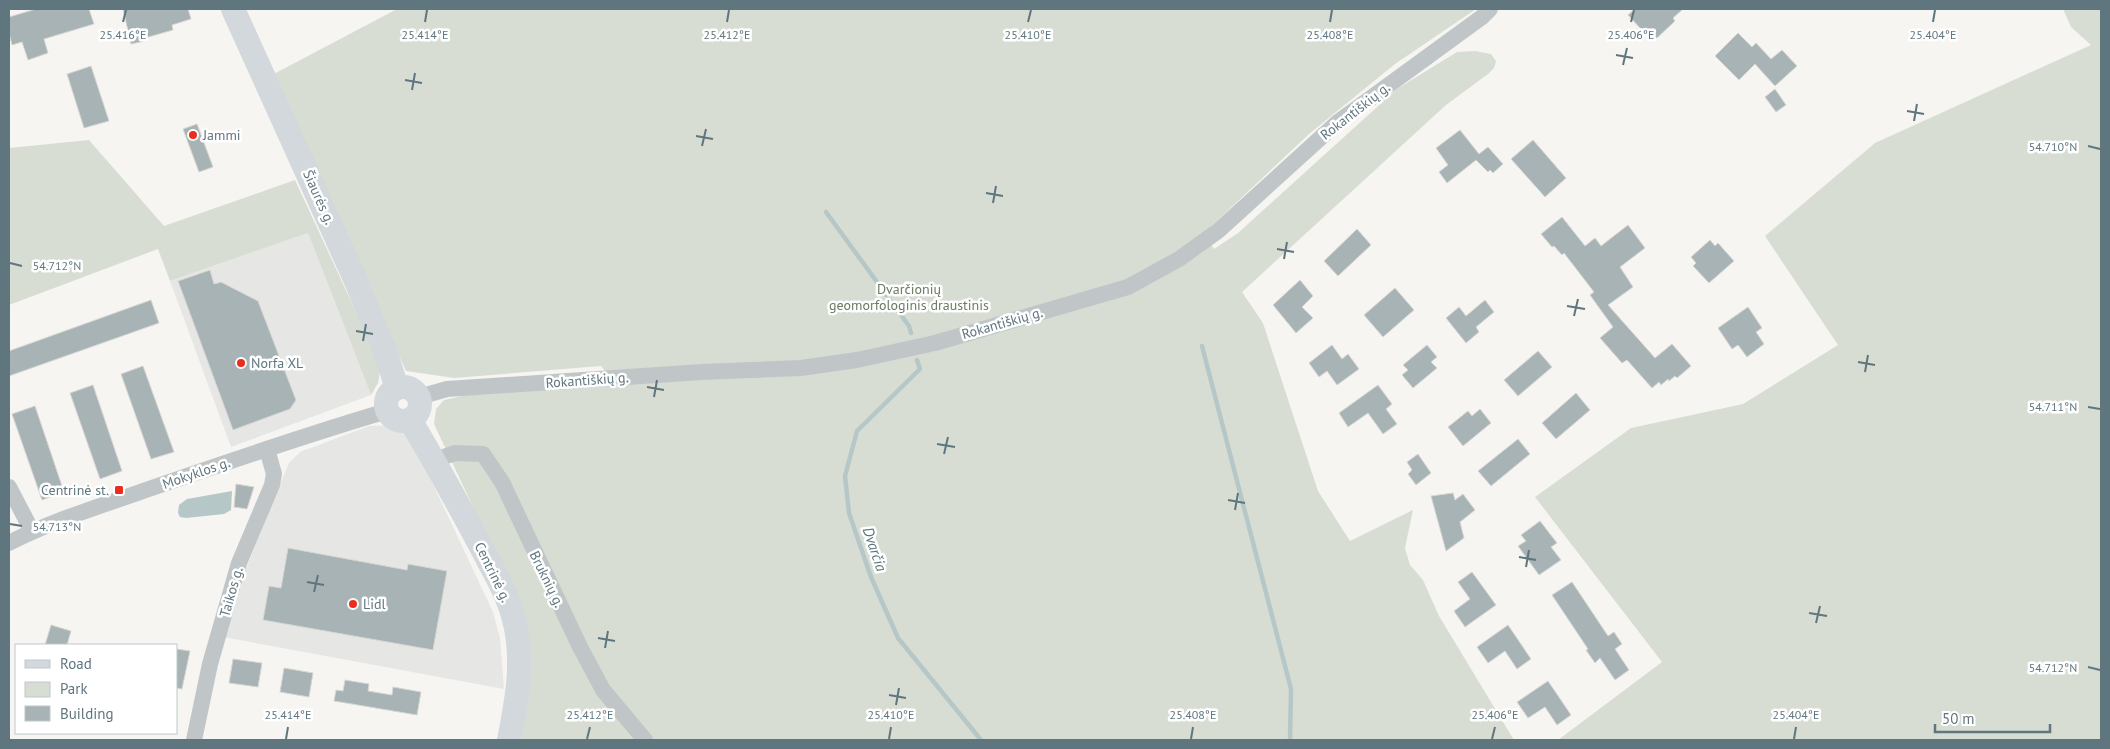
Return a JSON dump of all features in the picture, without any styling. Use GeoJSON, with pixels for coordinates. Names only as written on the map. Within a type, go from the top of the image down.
{"type":"FeatureCollection","features":[{"type":"Feature","properties":{"kind":"main road","name":"Šiaurės g."},"geometry":{"type":"LineString","coordinates":[[233,9],[355,279],[385,351],[397,388]]}},
{"type":"Feature","properties":{"kind":"main road"},"geometry":{"type":"LineString","coordinates":[[408,387],[415,391],[419,397],[421,405],[418,412],[410,420],[398,420],[387,411],[386,403],[388,396],[397,388],[408,387]]}},
{"type":"Feature","properties":{"kind":"main road","name":"Centrinė g."},"geometry":{"type":"LineString","coordinates":[[410,420],[435,460],[503,590],[514,616],[519,665],[518,692],[509,740]]}},
{"type":"Feature","properties":{"kind":"street","name":"Rokantiškių g."},"geometry":{"type":"LineString","coordinates":[[419,397],[447,389],[702,372],[801,368],[857,360],[935,343],[1128,287],[1179,259],[1218,231],[1338,122],[1482,17],[1490,9]]}},
{"type":"Feature","properties":{"kind":"street","name":"Mokyklos g."},"geometry":{"type":"LineString","coordinates":[[9,543],[32,530],[267,449],[387,411]]}},
{"type":"Feature","properties":{"kind":"street","name":"Taikos g."},"geometry":{"type":"LineString","coordinates":[[194,740],[210,664],[239,563],[272,485],[274,470],[267,449]]}},
{"type":"Feature","properties":{"kind":"street","name":"Bruknių g."},"geometry":{"type":"LineString","coordinates":[[435,460],[455,453],[483,454],[502,482],[580,647],[603,690],[645,740]]}},
{"type":"Feature","properties":{"kind":"street"},"geometry":{"type":"LineString","coordinates":[[9,488],[32,530]]}},
{"type":"Feature","properties":{"kind":"shaded area"},"geometry":{"type":"Polygon","coordinates":[[[308,233],[371,395],[231,447],[170,281],[308,233]]]}},
{"type":"Feature","properties":{"kind":"shaded area"},"geometry":{"type":"Polygon","coordinates":[[[399,425],[408,431],[493,612],[500,638],[504,689],[223,637],[240,583],[289,463],[300,452],[369,426],[399,425]]]}},
{"type":"Feature","properties":{"kind":"shaded area"},"geometry":{"type":"Polygon","coordinates":[[[232,491],[231,510],[224,514],[186,518],[180,517],[178,513],[179,505],[187,499],[232,491]]]}},
{"type":"Feature","properties":{"kind":"green space","name":"Dvarčionių geomorfologinis draustinis"},"geometry":{"type":"Polygon","coordinates":[[[397,9],[1476,9],[1395,64],[1309,134],[1204,233],[1214,249],[1238,233],[1397,89],[1457,52],[1475,51],[1491,54],[1496,61],[1494,68],[1488,74],[1446,105],[1242,292],[1263,323],[1318,491],[1350,541],[1413,510],[1405,548],[1410,565],[1423,580],[1439,616],[1514,740],[519,740],[499,562],[434,424],[436,409],[444,400],[475,393],[615,383],[601,366],[454,378],[406,371],[270,76],[397,9]]]}},
{"type":"Feature","properties":{"kind":"green space"},"geometry":{"type":"Polygon","coordinates":[[[2063,9],[2101,9],[2101,740],[1558,740],[1662,662],[1535,497],[1631,428],[1743,404],[1838,345],[1765,236],[1875,143],[2091,45],[2071,27],[2063,9]]]}},
{"type":"Feature","properties":{"kind":"green space"},"geometry":{"type":"Polygon","coordinates":[[[89,140],[164,226],[295,180],[381,366],[378,383],[371,395],[308,233],[170,281],[158,249],[9,305],[9,148],[89,140]]]}},
{"type":"Feature","properties":{"kind":"building"},"geometry":{"type":"Polygon","coordinates":[[[36,9],[89,9],[94,24],[44,39],[48,53],[28,60],[22,42],[12,45],[9,33],[9,17],[36,9]]]}},
{"type":"Feature","properties":{"kind":"building"},"geometry":{"type":"Polygon","coordinates":[[[123,9],[188,9],[191,19],[172,25],[173,30],[145,38],[145,41],[131,44],[123,9]]]}},
{"type":"Feature","properties":{"kind":"building"},"geometry":{"type":"Polygon","coordinates":[[[1635,9],[1683,9],[1673,18],[1675,21],[1657,38],[1641,29],[1628,15],[1635,9]]]}},
{"type":"Feature","properties":{"kind":"building"},"geometry":{"type":"Polygon","coordinates":[[[1738,33],[1752,47],[1756,43],[1771,59],[1782,50],[1797,66],[1775,86],[1755,64],[1739,80],[1715,56],[1738,33]]]}},
{"type":"Feature","properties":{"kind":"building"},"geometry":{"type":"Polygon","coordinates":[[[91,66],[109,121],[84,128],[67,74],[91,66]]]}},
{"type":"Feature","properties":{"kind":"building"},"geometry":{"type":"Polygon","coordinates":[[[1775,89],[1786,105],[1776,112],[1765,97],[1775,89]]]}},
{"type":"Feature","properties":{"kind":"building"},"geometry":{"type":"Polygon","coordinates":[[[197,124],[213,167],[199,172],[183,129],[197,124]]]}},
{"type":"Feature","properties":{"kind":"building"},"geometry":{"type":"Polygon","coordinates":[[[1460,130],[1479,154],[1488,147],[1503,164],[1493,173],[1490,170],[1488,172],[1476,160],[1447,183],[1439,172],[1448,165],[1436,148],[1460,130]]]}},
{"type":"Feature","properties":{"kind":"building"},"geometry":{"type":"Polygon","coordinates":[[[1533,140],[1566,178],[1545,197],[1511,159],[1533,140]]]}},
{"type":"Feature","properties":{"kind":"building"},"geometry":{"type":"Polygon","coordinates":[[[1562,217],[1585,246],[1595,238],[1601,246],[1628,225],[1645,248],[1620,267],[1633,287],[1608,305],[1655,358],[1672,344],[1691,366],[1677,378],[1675,376],[1669,381],[1668,379],[1661,385],[1659,382],[1652,388],[1627,360],[1622,363],[1600,338],[1613,327],[1590,295],[1594,292],[1564,253],[1562,255],[1554,246],[1552,247],[1541,234],[1562,217]]]}},
{"type":"Feature","properties":{"kind":"building"},"geometry":{"type":"Polygon","coordinates":[[[1357,229],[1371,245],[1338,276],[1324,261],[1357,229]]]}},
{"type":"Feature","properties":{"kind":"building"},"geometry":{"type":"Polygon","coordinates":[[[1710,240],[1715,246],[1718,243],[1734,261],[1709,283],[1693,266],[1696,263],[1691,257],[1710,240]]]}},
{"type":"Feature","properties":{"kind":"building"},"geometry":{"type":"Polygon","coordinates":[[[210,270],[214,284],[221,282],[258,301],[296,400],[290,409],[233,430],[178,281],[210,270]]]}},
{"type":"Feature","properties":{"kind":"building"},"geometry":{"type":"Polygon","coordinates":[[[1300,280],[1313,296],[1302,307],[1313,318],[1296,333],[1273,305],[1300,280]]]}},
{"type":"Feature","properties":{"kind":"building"},"geometry":{"type":"Polygon","coordinates":[[[1395,288],[1414,310],[1383,337],[1364,315],[1395,288]]]}},
{"type":"Feature","properties":{"kind":"building"},"geometry":{"type":"Polygon","coordinates":[[[151,300],[159,323],[9,376],[9,351],[151,300]]]}},
{"type":"Feature","properties":{"kind":"building"},"geometry":{"type":"Polygon","coordinates":[[[1485,300],[1494,312],[1476,327],[1479,332],[1466,343],[1446,318],[1459,307],[1466,316],[1485,300]]]}},
{"type":"Feature","properties":{"kind":"building"},"geometry":{"type":"Polygon","coordinates":[[[1748,307],[1762,328],[1756,332],[1764,344],[1747,357],[1738,345],[1732,349],[1718,328],[1748,307]]]}},
{"type":"Feature","properties":{"kind":"building"},"geometry":{"type":"Polygon","coordinates":[[[1332,345],[1342,359],[1348,354],[1359,369],[1337,385],[1327,371],[1319,377],[1309,363],[1332,345]]]}},
{"type":"Feature","properties":{"kind":"building"},"geometry":{"type":"Polygon","coordinates":[[[1427,345],[1437,357],[1431,362],[1437,368],[1413,388],[1402,375],[1408,370],[1403,365],[1427,345]]]}},
{"type":"Feature","properties":{"kind":"building"},"geometry":{"type":"Polygon","coordinates":[[[1538,351],[1552,367],[1518,396],[1504,380],[1538,351]]]}},
{"type":"Feature","properties":{"kind":"building"},"geometry":{"type":"Polygon","coordinates":[[[143,366],[174,452],[151,459],[121,374],[143,366]]]}},
{"type":"Feature","properties":{"kind":"building"},"geometry":{"type":"Polygon","coordinates":[[[93,385],[122,471],[100,479],[70,393],[93,385]]]}},
{"type":"Feature","properties":{"kind":"building"},"geometry":{"type":"Polygon","coordinates":[[[1378,385],[1392,404],[1386,409],[1397,424],[1383,434],[1368,413],[1348,427],[1339,413],[1378,385]]]}},
{"type":"Feature","properties":{"kind":"building"},"geometry":{"type":"Polygon","coordinates":[[[1576,393],[1590,410],[1556,439],[1542,423],[1576,393]]]}},
{"type":"Feature","properties":{"kind":"building"},"geometry":{"type":"Polygon","coordinates":[[[35,406],[64,492],[42,500],[12,414],[35,406]]]}},
{"type":"Feature","properties":{"kind":"building"},"geometry":{"type":"Polygon","coordinates":[[[1480,409],[1491,423],[1463,446],[1448,427],[1468,411],[1472,416],[1480,409]]]}},
{"type":"Feature","properties":{"kind":"building"},"geometry":{"type":"Polygon","coordinates":[[[1518,439],[1530,454],[1491,486],[1478,471],[1518,439]]]}},
{"type":"Feature","properties":{"kind":"building"},"geometry":{"type":"Polygon","coordinates":[[[1418,454],[1431,473],[1416,485],[1408,474],[1412,470],[1407,462],[1418,454]]]}},
{"type":"Feature","properties":{"kind":"building"},"geometry":{"type":"Polygon","coordinates":[[[236,484],[254,487],[247,509],[234,507],[236,484]]]}},
{"type":"Feature","properties":{"kind":"building"},"geometry":{"type":"Polygon","coordinates":[[[1453,493],[1455,500],[1463,494],[1475,510],[1460,522],[1464,538],[1446,551],[1431,496],[1453,493]]]}},
{"type":"Feature","properties":{"kind":"building"},"geometry":{"type":"Polygon","coordinates":[[[1540,521],[1557,543],[1551,547],[1561,560],[1539,575],[1518,546],[1526,541],[1521,535],[1540,521]]]}},
{"type":"Feature","properties":{"kind":"building","name":"Lidl"},"geometry":{"type":"Polygon","coordinates":[[[288,548],[407,570],[408,564],[447,571],[433,650],[263,620],[269,586],[281,588],[288,548]]]}},
{"type":"Feature","properties":{"kind":"building"},"geometry":{"type":"Polygon","coordinates":[[[1472,572],[1496,605],[1465,627],[1454,611],[1470,599],[1458,582],[1472,572]]]}},
{"type":"Feature","properties":{"kind":"building"},"geometry":{"type":"Polygon","coordinates":[[[1572,582],[1608,636],[1614,632],[1622,644],[1615,649],[1629,670],[1615,680],[1600,658],[1595,663],[1586,650],[1588,649],[1552,595],[1572,582]]]}},
{"type":"Feature","properties":{"kind":"building"},"geometry":{"type":"Polygon","coordinates":[[[51,625],[71,631],[67,644],[45,644],[51,625]]]}},
{"type":"Feature","properties":{"kind":"building"},"geometry":{"type":"Polygon","coordinates":[[[1508,625],[1531,659],[1517,669],[1505,651],[1488,663],[1477,647],[1508,625]]]}},
{"type":"Feature","properties":{"kind":"building"},"geometry":{"type":"Polygon","coordinates":[[[178,649],[190,651],[182,689],[178,688],[178,649]]]}},
{"type":"Feature","properties":{"kind":"building"},"geometry":{"type":"Polygon","coordinates":[[[233,659],[262,663],[258,687],[229,683],[233,659]]]}},
{"type":"Feature","properties":{"kind":"building"},"geometry":{"type":"Polygon","coordinates":[[[284,668],[313,673],[309,697],[280,692],[284,668]]]}},
{"type":"Feature","properties":{"kind":"building"},"geometry":{"type":"Polygon","coordinates":[[[345,680],[369,684],[368,691],[392,695],[393,687],[421,692],[417,715],[334,701],[336,690],[343,691],[345,680]]]}},
{"type":"Feature","properties":{"kind":"building"},"geometry":{"type":"Polygon","coordinates":[[[1548,681],[1571,715],[1557,725],[1545,707],[1528,718],[1517,702],[1548,681]]]}},
{"type":"Feature","properties":{"kind":"waterway","name":"Dvarčia"},"geometry":{"type":"LineString","coordinates":[[826,212],[909,326],[911,333]]}},
{"type":"Feature","properties":{"kind":"waterway"},"geometry":{"type":"LineString","coordinates":[[1202,346],[1291,689],[1290,740]]}},
{"type":"Feature","properties":{"kind":"waterway","name":"Dvarčia"},"geometry":{"type":"LineString","coordinates":[[917,360],[920,369],[857,431],[845,476],[849,513],[871,577],[898,638],[981,740]]}},
{"type":"Feature","properties":{"kind":"place","name":"Jammi"},"geometry":{"type":"Point","coordinates":[193,135]}},
{"type":"Feature","properties":{"kind":"place","name":"Norfa XL"},"geometry":{"type":"Point","coordinates":[241,363]}},
{"type":"Feature","properties":{"kind":"place","name":"Centrinė st."},"geometry":{"type":"Point","coordinates":[119,490]}},
{"type":"Feature","properties":{"kind":"place","name":"Lidl"},"geometry":{"type":"Point","coordinates":[353,604]}}]}
